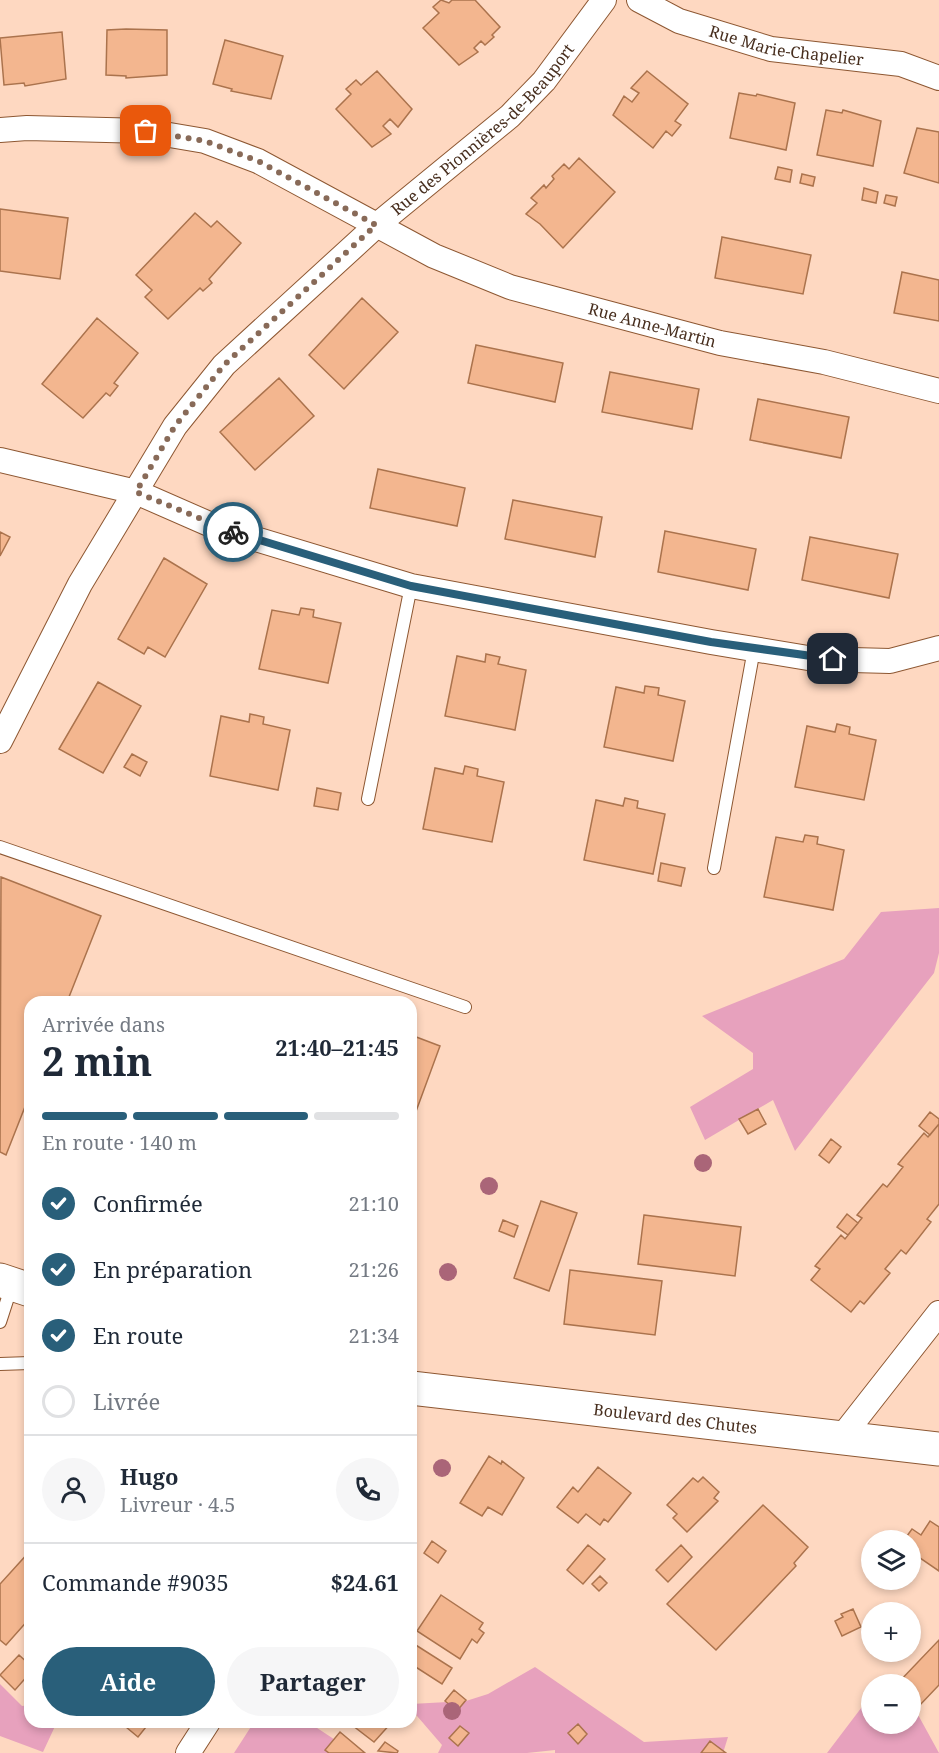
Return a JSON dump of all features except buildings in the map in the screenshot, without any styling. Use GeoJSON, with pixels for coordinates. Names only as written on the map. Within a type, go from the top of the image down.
{"type":"FeatureCollection","features":[{"type":"Feature","properties":{"kind":"street","name":"Rue des Pionnières-de-Beauport"},"geometry":{"type":"LineString","coordinates":[[1,737],[80,584],[175,426],[224,365],[376,225],[510,116],[544,81],[604,0]]}},
{"type":"Feature","properties":{"kind":"street","name":"Rue Marie-Chapelier"},"geometry":{"type":"LineString","coordinates":[[639,0],[679,21],[771,49],[901,64],[939,78]]}},
{"type":"Feature","properties":{"kind":"street","name":"Rue Anne-Martin"},"geometry":{"type":"LineString","coordinates":[[0,130],[27,128],[146,131],[205,141],[258,161],[434,255],[510,286],[720,343],[825,362],[939,391]]}},
{"type":"Feature","properties":{"kind":"street"},"geometry":{"type":"LineString","coordinates":[[0,460],[136,492],[216,527],[411,586],[814,659],[890,662],[939,648]]}},
{"type":"Feature","properties":{"kind":"street"},"geometry":{"type":"LineString","coordinates":[[842,1438],[939,1313]]}},
{"type":"Feature","properties":{"kind":"street","name":"Boulevard des Chutes"},"geometry":{"type":"LineString","coordinates":[[417,1389],[939,1449]]}},
{"type":"Feature","properties":{"kind":"street"},"geometry":{"type":"LineString","coordinates":[[188,1753],[204,1728]]}},
{"type":"Feature","properties":{"kind":"lane"},"geometry":{"type":"LineString","coordinates":[[368,799],[411,586]]}},
{"type":"Feature","properties":{"kind":"lane"},"geometry":{"type":"LineString","coordinates":[[714,868],[754,649]]}},
{"type":"Feature","properties":{"kind":"lane"},"geometry":{"type":"LineString","coordinates":[[0,847],[465,1007]]}},
{"type":"Feature","properties":{"kind":"lane"},"geometry":{"type":"LineString","coordinates":[[0,1322],[14,1284]]}},
{"type":"Feature","properties":{"kind":"lane"},"geometry":{"type":"LineString","coordinates":[[0,1364],[24,1363]]}},
{"type":"Feature","properties":{"kind":"shaded area"},"geometry":{"type":"Polygon","coordinates":[[[939,908],[939,953],[934,973],[795,1151],[773,1100],[705,1140],[690,1107],[753,1069],[753,1053],[702,1016],[844,959],[881,912],[939,908]]]}},
{"type":"Feature","properties":{"kind":"shaded area"},"geometry":{"type":"Polygon","coordinates":[[[535,1667],[644,1742],[728,1737],[723,1753],[555,1753],[555,1750],[527,1753],[438,1753],[442,1745],[417,1716],[417,1704],[466,1701],[488,1694],[535,1667]]]}},
{"type":"Feature","properties":{"kind":"shaded area"},"geometry":{"type":"Polygon","coordinates":[[[0,1684],[24,1706],[24,1728],[54,1728],[43,1752],[0,1736],[0,1684]]]}},
{"type":"Feature","properties":{"kind":"shaded area"},"geometry":{"type":"Polygon","coordinates":[[[861,1708],[861,1734],[921,1734],[921,1720],[939,1753],[827,1753],[861,1708]]]}},
{"type":"Feature","properties":{"kind":"shaded area"},"geometry":{"type":"Polygon","coordinates":[[[250,1728],[317,1728],[355,1753],[234,1753],[250,1728]]]}},
{"type":"Feature","properties":{"kind":"way so far"},"geometry":{"type":"LineString","coordinates":[[146,131],[205,141],[258,161],[323,194],[376,225],[224,365],[175,426],[136,492],[216,527],[233,532]]}},
{"type":"Feature","properties":{"kind":"route"},"geometry":{"type":"LineString","coordinates":[[233,532],[411,586],[711,642],[814,659],[833,659]]}}]}
